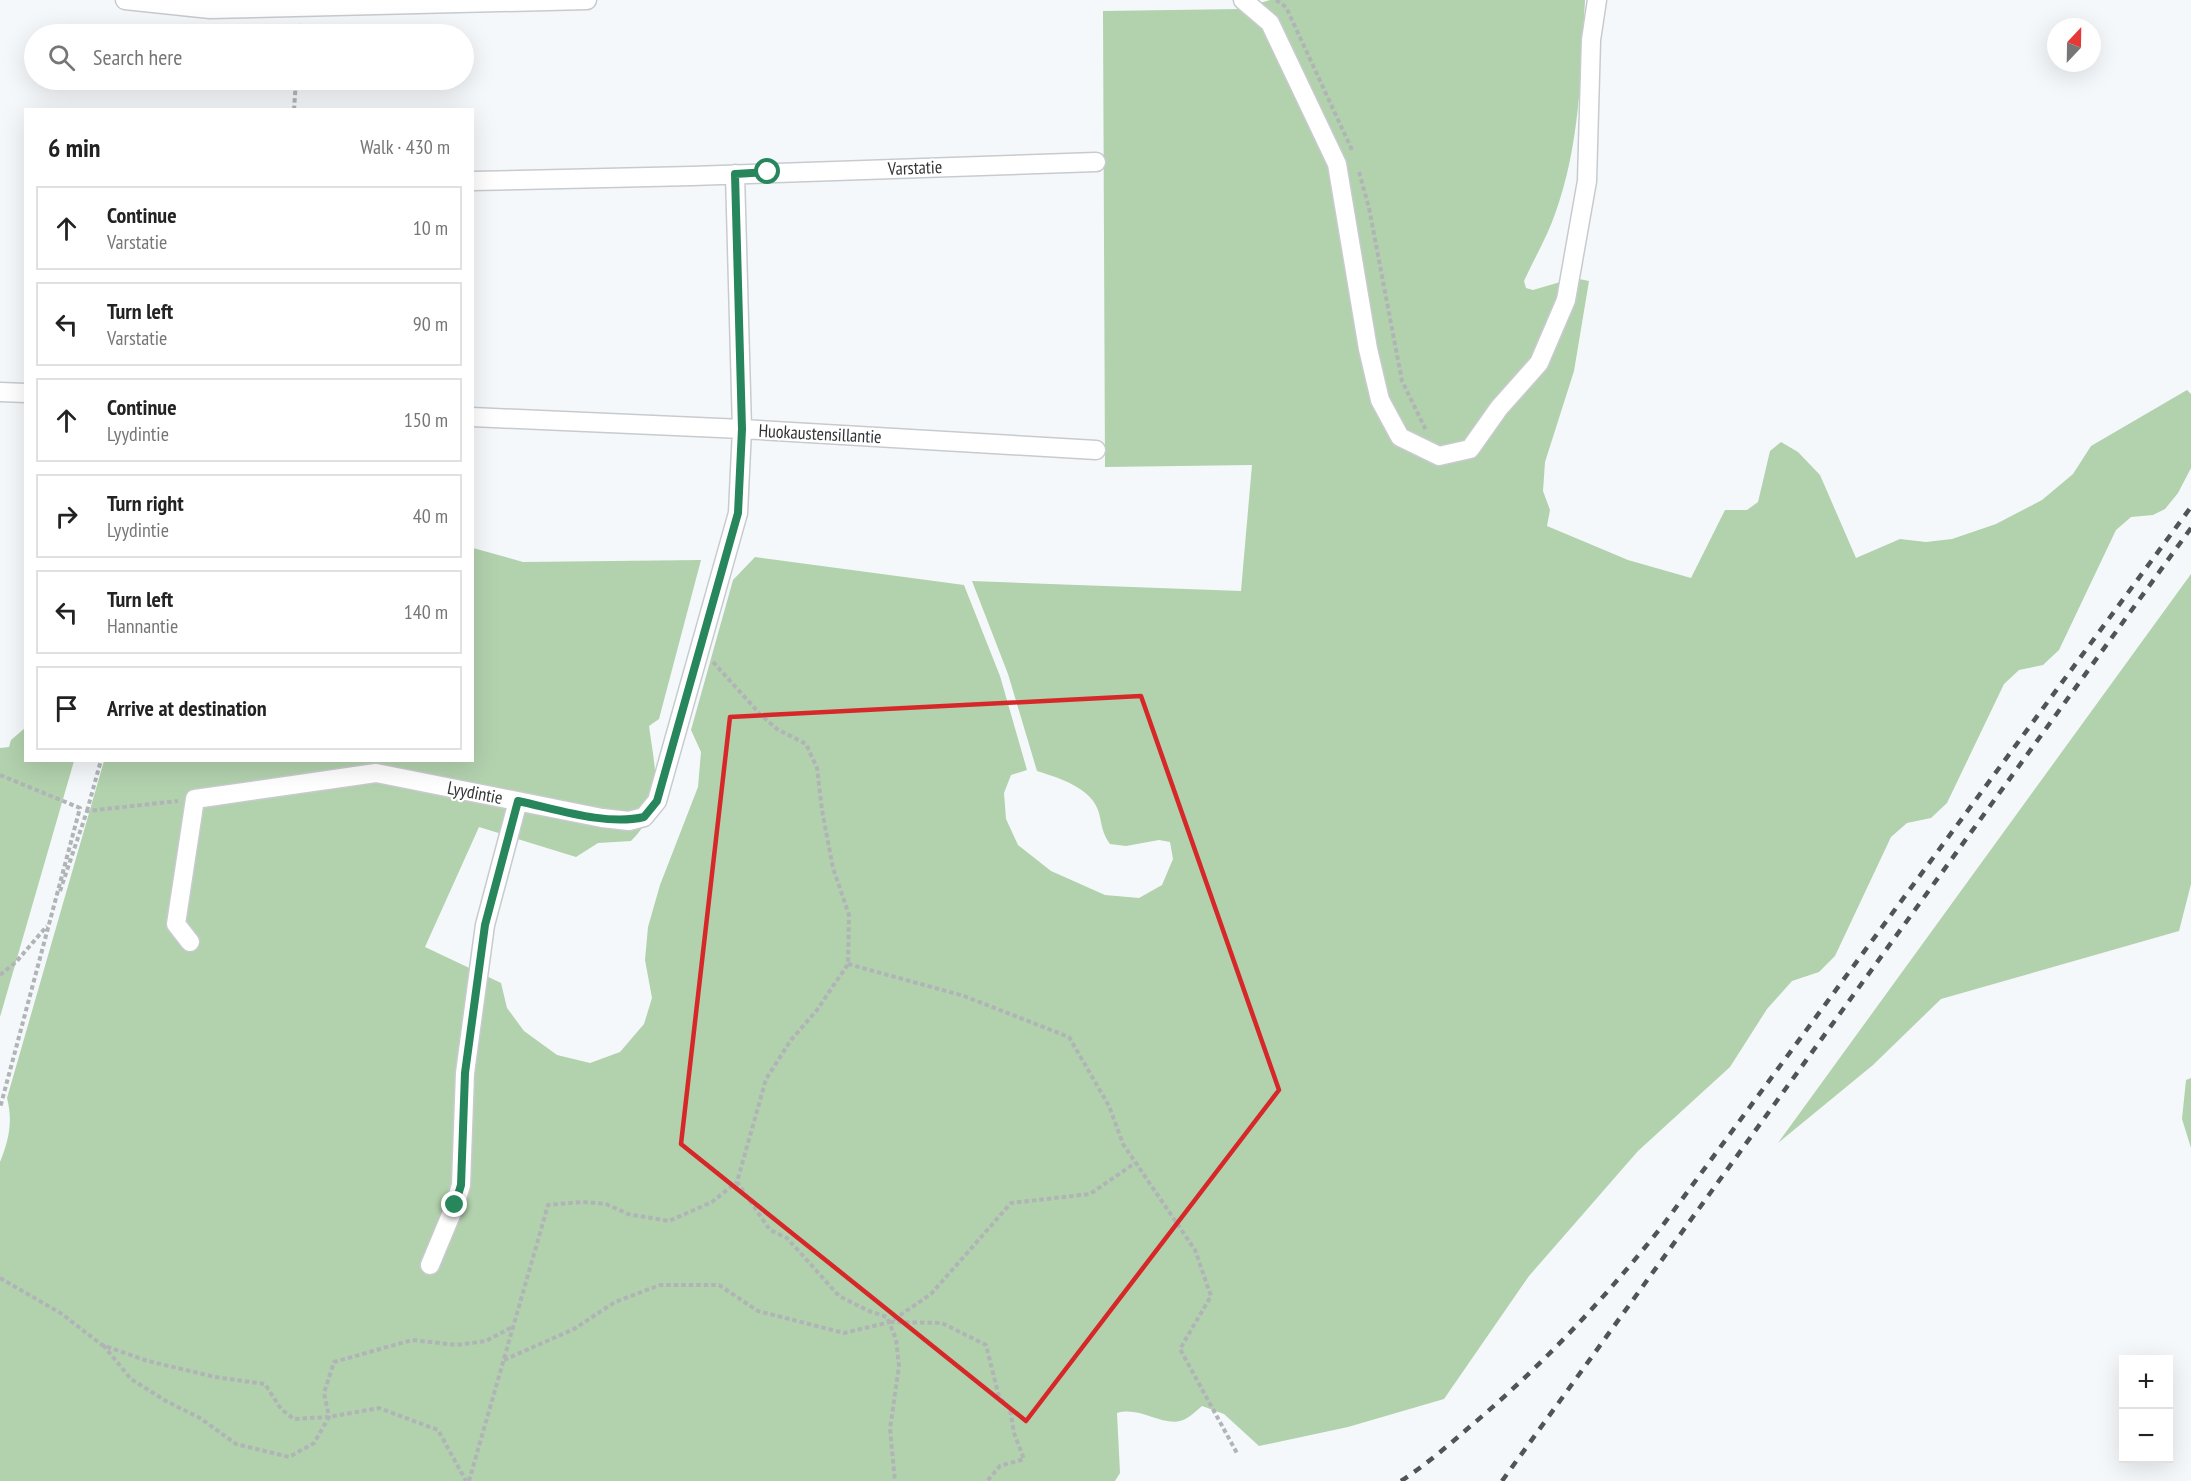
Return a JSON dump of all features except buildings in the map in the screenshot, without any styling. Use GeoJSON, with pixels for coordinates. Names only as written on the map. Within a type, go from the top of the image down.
{"type":"FeatureCollection","features":[{"type":"Feature","properties":{"kind":"street"},"geometry":{"type":"LineString","coordinates":[[125,0],[210,9],[587,0]]}},
{"type":"Feature","properties":{"kind":"street"},"geometry":{"type":"LineString","coordinates":[[1243,0],[1270,23],[1337,164],[1368,349],[1380,400],[1400,437],[1439,456],[1470,449],[1499,408],[1539,363],[1566,300],[1587,181],[1591,40],[1597,0]]}},
{"type":"Feature","properties":{"kind":"street","name":"Varstatie"},"geometry":{"type":"LineString","coordinates":[[474,181],[1096,162]]}},
{"type":"Feature","properties":{"kind":"street"},"geometry":{"type":"LineString","coordinates":[[735,174],[742,429]]}},
{"type":"Feature","properties":{"kind":"street"},"geometry":{"type":"LineString","coordinates":[[0,392],[24,393]]}},
{"type":"Feature","properties":{"kind":"street","name":"Huokaustensillantie"},"geometry":{"type":"LineString","coordinates":[[474,417],[742,429],[1096,450]]}},
{"type":"Feature","properties":{"kind":"street","name":"Lyydintie"},"geometry":{"type":"LineString","coordinates":[[195,799],[376,773],[602,818],[629,821],[644,817],[657,801],[738,513],[742,429]]}},
{"type":"Feature","properties":{"kind":"street"},"geometry":{"type":"LineString","coordinates":[[190,942],[176,924],[195,799]]}},
{"type":"Feature","properties":{"kind":"street"},"geometry":{"type":"LineString","coordinates":[[430,1265],[461,1185],[465,1073],[485,925],[518,801]]}},
{"type":"Feature","properties":{"kind":"path"},"geometry":{"type":"LineString","coordinates":[[294,108],[296,90]]}},
{"type":"Feature","properties":{"kind":"path"},"geometry":{"type":"LineString","coordinates":[[467,1481],[548,1205],[582,1202],[606,1204],[628,1214],[669,1221],[712,1202],[737,1182],[766,1079],[791,1040],[817,1010],[848,964],[849,915],[833,868],[817,768],[806,744],[777,729],[760,714],[700,647]]}},
{"type":"Feature","properties":{"kind":"path"},"geometry":{"type":"LineString","coordinates":[[0,975],[16,962],[49,923],[87,811],[100,762]]}},
{"type":"Feature","properties":{"kind":"path"},"geometry":{"type":"LineString","coordinates":[[0,775],[80,808],[0,1108]]}},
{"type":"Feature","properties":{"kind":"path"},"geometry":{"type":"LineString","coordinates":[[87,811],[195,799]]}},
{"type":"Feature","properties":{"kind":"path"},"geometry":{"type":"LineString","coordinates":[[848,964],[964,996],[1069,1037],[1109,1106],[1123,1144],[1195,1250],[1211,1296],[1180,1349],[1238,1455]]}},
{"type":"Feature","properties":{"kind":"path"},"geometry":{"type":"LineString","coordinates":[[890,1322],[931,1294],[1011,1203],[1090,1194],[1135,1163]]}},
{"type":"Feature","properties":{"kind":"path"},"geometry":{"type":"LineString","coordinates":[[737,1182],[770,1230],[788,1238],[839,1296],[887,1317],[890,1322],[896,1340],[899,1366],[890,1429],[895,1481]]}},
{"type":"Feature","properties":{"kind":"path"},"geometry":{"type":"LineString","coordinates":[[0,1278],[62,1314],[102,1345],[131,1379],[166,1401],[200,1418],[236,1444],[289,1457],[314,1443],[329,1417],[324,1393],[334,1362],[412,1340],[458,1345],[486,1341],[514,1326]]}},
{"type":"Feature","properties":{"kind":"path"},"geometry":{"type":"LineString","coordinates":[[504,1360],[574,1329],[615,1302],[660,1285],[719,1285],[758,1311],[844,1333],[890,1322],[942,1323],[986,1345],[999,1397],[1010,1409],[1014,1434],[1024,1459],[1000,1466],[987,1481]]}},
{"type":"Feature","properties":{"kind":"path"},"geometry":{"type":"LineString","coordinates":[[102,1345],[148,1361],[215,1377],[266,1384],[281,1409],[294,1419],[329,1417],[379,1408],[438,1430],[467,1481]]}},
{"type":"Feature","properties":{"kind":"highlighted area"},"geometry":{"type":"Polygon","coordinates":[[[1141,696],[1279,1090],[1026,1421],[681,1144],[730,717],[1141,696]]]}},
{"type":"Feature","properties":{"kind":"green space"},"geometry":{"type":"Polygon","coordinates":[[[1270,0],[1585,0],[1578,108],[1570,162],[1552,223],[1524,281],[1526,288],[1533,290],[1574,278],[1589,281],[1574,371],[1545,462],[1543,491],[1550,510],[1547,526],[1628,560],[1691,578],[1725,510],[1747,510],[1758,502],[1770,451],[1781,442],[1798,452],[1820,475],[1856,558],[1900,539],[1926,542],[1952,539],[1996,524],[2042,500],[2073,474],[2091,446],[2187,390],[2191,394],[2191,468],[2178,493],[2165,509],[2153,515],[2131,517],[2116,530],[2059,650],[2043,665],[2019,670],[2004,684],[1947,803],[1931,818],[1907,823],[1891,837],[1835,956],[1819,972],[1792,981],[1767,1009],[1730,1067],[1638,1151],[1529,1276],[1444,1399],[1348,1427],[1259,1446],[1224,1414],[1202,1406],[1189,1417],[1171,1422],[1136,1412],[1117,1413],[1120,1473],[1115,1481],[0,1481],[0,1162],[9,1130],[10,1115],[7,1098],[104,762],[474,762],[474,548],[523,562],[701,560],[659,719],[649,726],[654,758],[655,787],[654,801],[642,828],[631,841],[598,843],[576,857],[479,827],[425,947],[501,983],[507,1008],[524,1031],[557,1055],[590,1063],[620,1052],[644,1024],[652,998],[645,960],[648,927],[660,885],[698,787],[701,752],[691,730],[733,580],[755,557],[964,585],[1000,676],[1027,770],[1011,775],[1004,793],[1006,819],[1018,845],[1051,871],[1105,895],[1139,898],[1162,885],[1173,859],[1170,842],[1159,840],[1126,846],[1110,844],[1104,833],[1099,813],[1089,796],[1073,785],[1037,771],[1008,674],[972,581],[1241,591],[1252,465],[1105,467],[1103,11],[1240,9],[1270,0]]]}},
{"type":"Feature","properties":{"kind":"green space"},"geometry":{"type":"Polygon","coordinates":[[[2191,574],[2191,884],[2179,931],[1941,999],[1873,1065],[1778,1143],[2191,574]]]}},
{"type":"Feature","properties":{"kind":"green space"},"geometry":{"type":"Polygon","coordinates":[[[24,729],[24,762],[74,762],[0,1017],[0,748],[9,747],[11,740],[24,729]]]}},
{"type":"Feature","properties":{"kind":"green space"},"geometry":{"type":"Polygon","coordinates":[[[2191,1078],[2191,1148],[2182,1119],[2186,1080],[2191,1078]]]}},
{"type":"Feature","properties":{"kind":"railway"},"geometry":{"type":"LineString","coordinates":[[1401,1481],[1447,1446],[1525,1377],[1598,1302],[1666,1221],[2191,507]]}},
{"type":"Feature","properties":{"kind":"railway"},"geometry":{"type":"LineString","coordinates":[[1502,1481],[2191,528]]}},
{"type":"Feature","properties":{"kind":"route"},"geometry":{"type":"LineString","coordinates":[[455,1205],[461,1185],[465,1073],[485,925],[518,801],[602,818],[629,821],[644,817],[657,801],[738,513],[742,429],[735,174],[768,172]]}}]}
